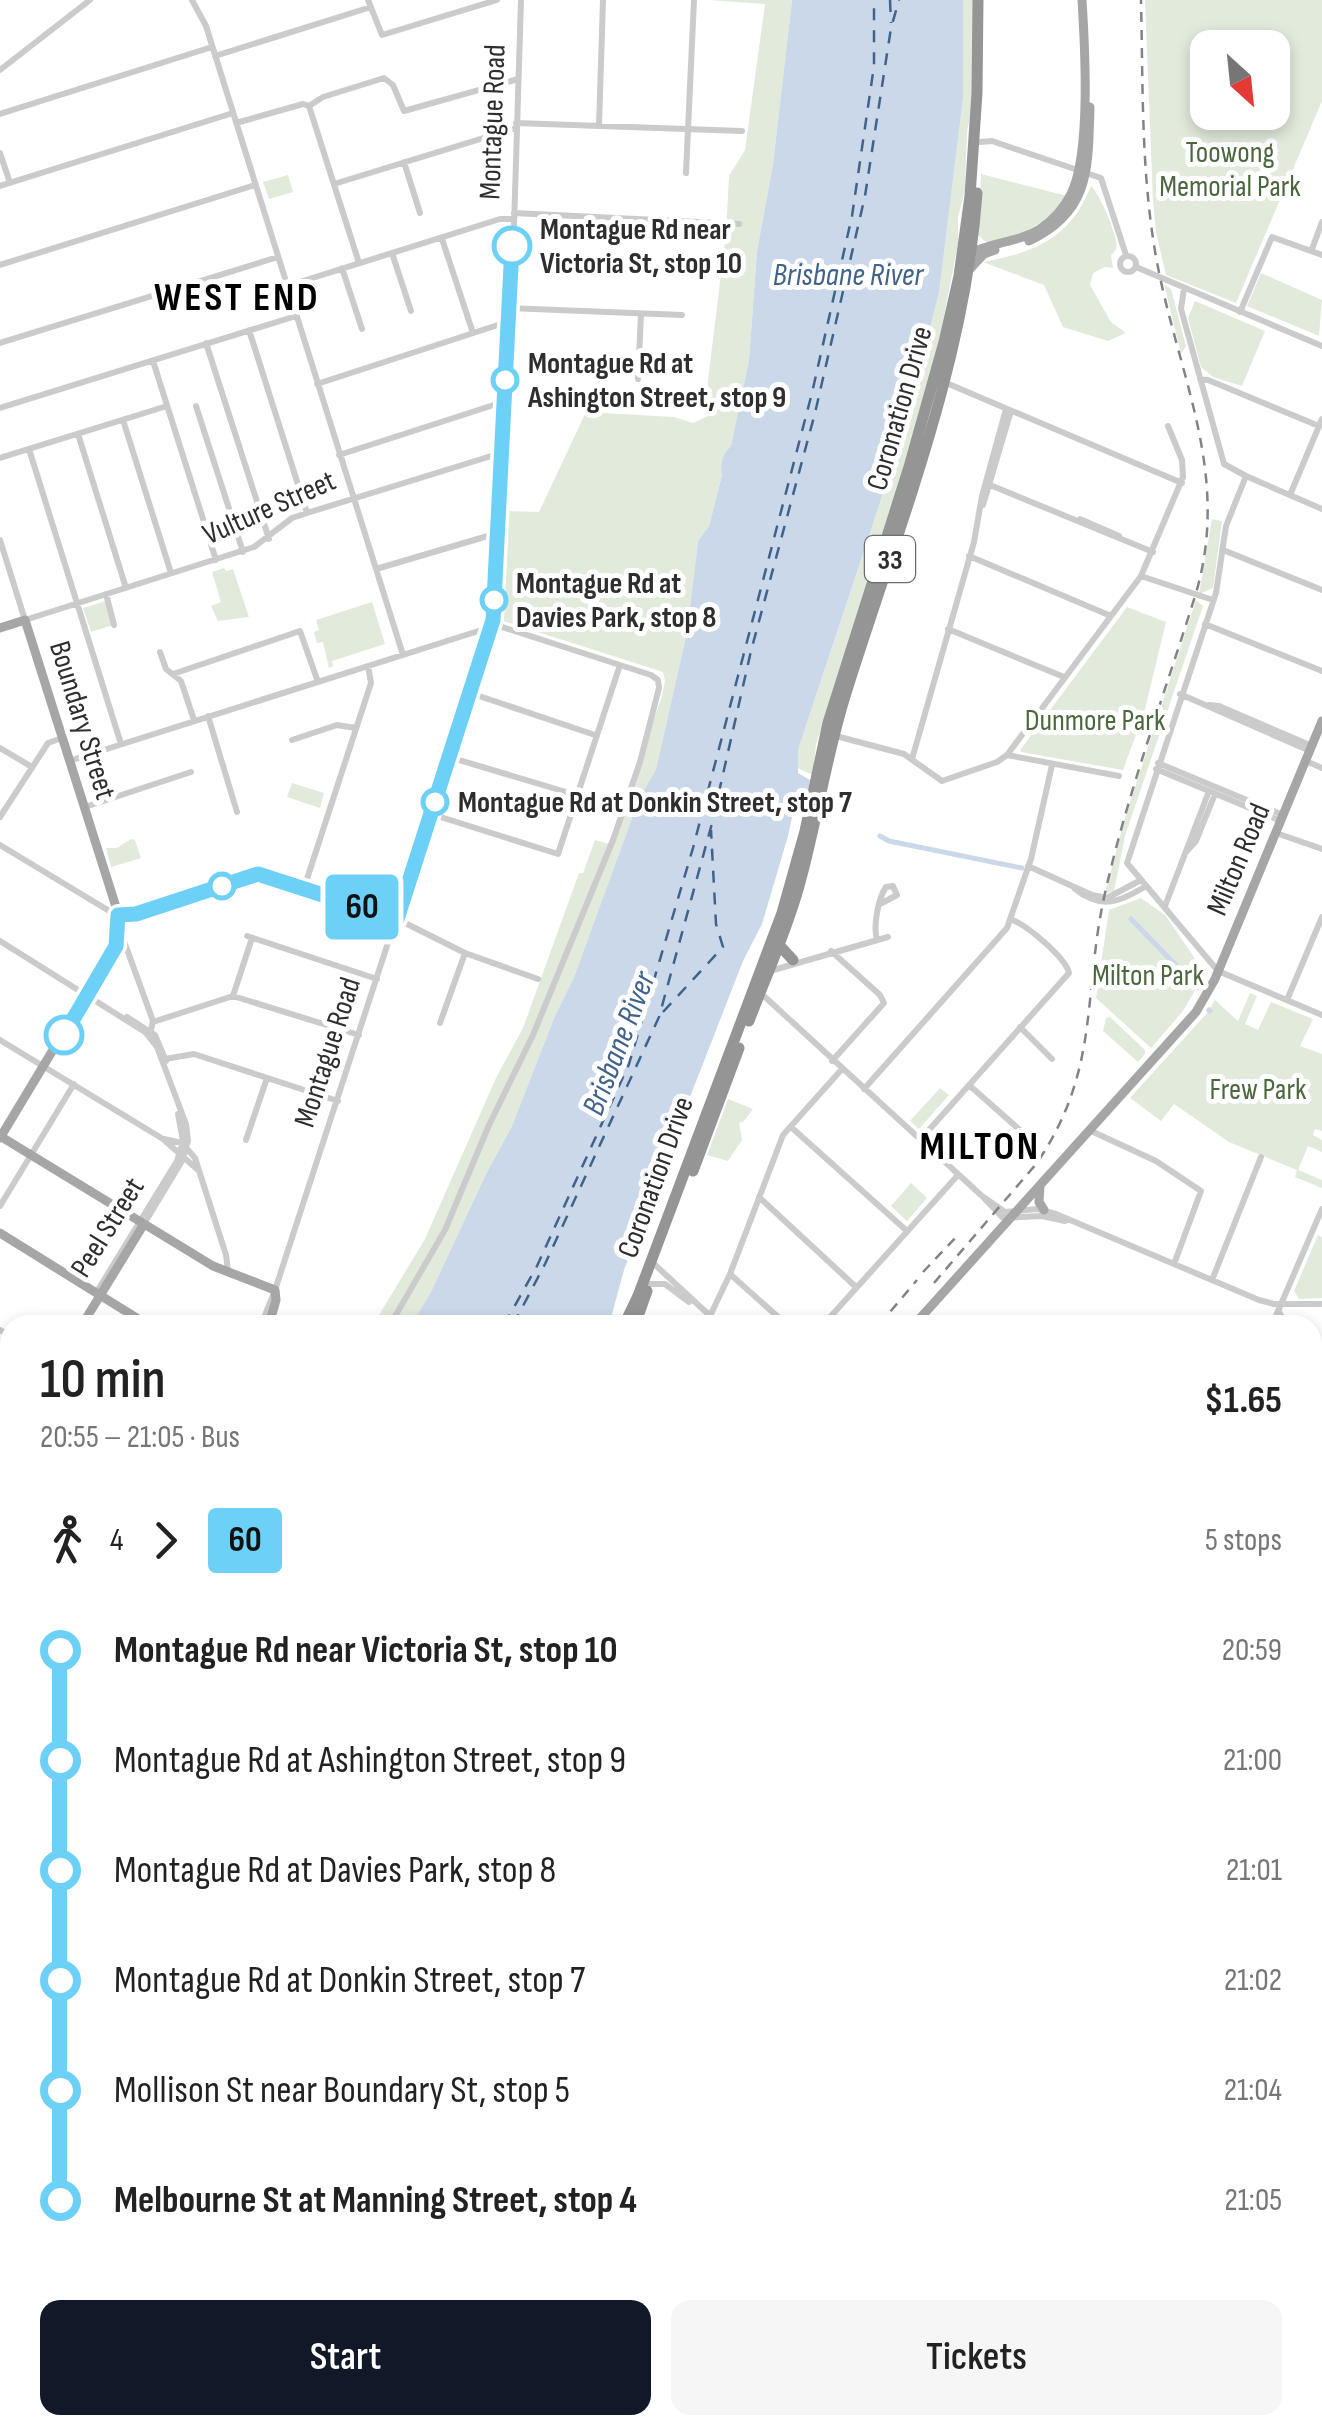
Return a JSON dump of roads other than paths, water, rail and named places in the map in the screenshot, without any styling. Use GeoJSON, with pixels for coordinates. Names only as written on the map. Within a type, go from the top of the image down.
{"type":"FeatureCollection","features":[{"type":"Feature","properties":{"kind":"highway","name":"Coronation Drive"},"geometry":{"type":"LineString","coordinates":[[632,1315],[752,1006],[780,946],[804,869],[829,734],[938,380],[972,251],[980,142],[981,0]]}},
{"type":"Feature","properties":{"kind":"highway","name":"Coronation Drive"},"geometry":{"type":"LineString","coordinates":[[964,272],[981,0]]}},
{"type":"Feature","properties":{"kind":"highway","name":"Coronation Drive"},"geometry":{"type":"LineString","coordinates":[[752,1006],[767,970],[814,804]]}},
{"type":"Feature","properties":{"kind":"highway"},"geometry":{"type":"LineString","coordinates":[[780,946],[799,959]]}},
{"type":"Feature","properties":{"kind":"highway","name":"Coronation Drive"},"geometry":{"type":"LineString","coordinates":[[634,1315],[650,1284],[654,1264]]}},
{"type":"Feature","properties":{"kind":"main road"},"geometry":{"type":"LineString","coordinates":[[964,272],[987,253],[1027,242],[1057,225],[1073,207],[1083,172],[1090,93],[1082,2]]}},
{"type":"Feature","properties":{"kind":"main road"},"geometry":{"type":"LineString","coordinates":[[972,251],[1025,236],[1053,218],[1083,172]]}},
{"type":"Feature","properties":{"kind":"main road"},"geometry":{"type":"LineString","coordinates":[[974,233],[991,246]]}},
{"type":"Feature","properties":{"kind":"main road","name":"Vulture Street"},"geometry":{"type":"LineString","coordinates":[[0,628],[25,620]]}},
{"type":"Feature","properties":{"kind":"main road","name":"Boundary Street"},"geometry":{"type":"LineString","coordinates":[[25,620],[123,940]]}},
{"type":"Feature","properties":{"kind":"main road","name":"Milton Road"},"geometry":{"type":"LineString","coordinates":[[923,1315],[1186,1024],[1206,995],[1322,721]]}},
{"type":"Feature","properties":{"kind":"main road"},"geometry":{"type":"LineString","coordinates":[[118,915],[116,946],[0,1139],[206,1262],[230,1275],[276,1290]]}},
{"type":"Feature","properties":{"kind":"main road"},"geometry":{"type":"LineString","coordinates":[[88,996],[123,940]]}},
{"type":"Feature","properties":{"kind":"main road"},"geometry":{"type":"LineString","coordinates":[[1040,1186],[1039,1202],[1044,1210]]}},
{"type":"Feature","properties":{"kind":"main road","name":"Peel Street"},"geometry":{"type":"LineString","coordinates":[[85,1315],[142,1222]]}},
{"type":"Feature","properties":{"kind":"main road"},"geometry":{"type":"LineString","coordinates":[[0,1233],[132,1315]]}},
{"type":"Feature","properties":{"kind":"main road","name":"Montague Road"},"geometry":{"type":"LineString","coordinates":[[271,1315],[276,1290]]}},
{"type":"Feature","properties":{"kind":"street"},"geometry":{"type":"LineString","coordinates":[[0,70],[90,0]]}},
{"type":"Feature","properties":{"kind":"street"},"geometry":{"type":"LineString","coordinates":[[194,0],[214,51],[403,654]]}},
{"type":"Feature","properties":{"kind":"street"},"geometry":{"type":"LineString","coordinates":[[0,114],[370,4],[381,35],[498,0]]}},
{"type":"Feature","properties":{"kind":"street","name":"Montague Road"},"geometry":{"type":"LineString","coordinates":[[276,1290],[492,628],[521,0]]}},
{"type":"Feature","properties":{"kind":"street"},"geometry":{"type":"LineString","coordinates":[[599,126],[604,0]]}},
{"type":"Feature","properties":{"kind":"street"},"geometry":{"type":"LineString","coordinates":[[686,173],[694,0]]}},
{"type":"Feature","properties":{"kind":"street"},"geometry":{"type":"LineString","coordinates":[[309,106],[323,97],[387,79],[393,84],[402,110],[518,79]]}},
{"type":"Feature","properties":{"kind":"street"},"geometry":{"type":"LineString","coordinates":[[236,124],[303,104],[309,106]]}},
{"type":"Feature","properties":{"kind":"street"},"geometry":{"type":"LineString","coordinates":[[309,106],[359,263]]}},
{"type":"Feature","properties":{"kind":"street"},"geometry":{"type":"LineString","coordinates":[[0,186],[233,113]]}},
{"type":"Feature","properties":{"kind":"street"},"geometry":{"type":"LineString","coordinates":[[334,184],[516,125],[742,131]]}},
{"type":"Feature","properties":{"kind":"street"},"geometry":{"type":"LineString","coordinates":[[980,142],[992,141],[1083,172],[1105,184],[1126,256]]}},
{"type":"Feature","properties":{"kind":"street"},"geometry":{"type":"LineString","coordinates":[[0,154],[10,183]]}},
{"type":"Feature","properties":{"kind":"street"},"geometry":{"type":"LineString","coordinates":[[404,162],[420,213]]}},
{"type":"Feature","properties":{"kind":"street"},"geometry":{"type":"LineString","coordinates":[[0,265],[255,185]]}},
{"type":"Feature","properties":{"kind":"street"},"geometry":{"type":"LineString","coordinates":[[286,286],[514,216],[739,224]]}},
{"type":"Feature","properties":{"kind":"street"},"geometry":{"type":"LineString","coordinates":[[1312,249],[1322,222]]}},
{"type":"Feature","properties":{"kind":"street"},"geometry":{"type":"LineString","coordinates":[[1240,312],[1268,244],[1275,236],[1322,255]]}},
{"type":"Feature","properties":{"kind":"street"},"geometry":{"type":"LineString","coordinates":[[442,238],[473,334]]}},
{"type":"Feature","properties":{"kind":"street"},"geometry":{"type":"LineString","coordinates":[[392,253],[410,311]]}},
{"type":"Feature","properties":{"kind":"street"},"geometry":{"type":"LineString","coordinates":[[1126,256],[1120,260],[1121,268],[1127,272],[1136,267]]}},
{"type":"Feature","properties":{"kind":"street"},"geometry":{"type":"LineString","coordinates":[[1126,256],[1136,259],[1136,267]]}},
{"type":"Feature","properties":{"kind":"street"},"geometry":{"type":"LineString","coordinates":[[0,343],[278,257]]}},
{"type":"Feature","properties":{"kind":"street"},"geometry":{"type":"LineString","coordinates":[[1136,267],[1322,346]]}},
{"type":"Feature","properties":{"kind":"street"},"geometry":{"type":"LineString","coordinates":[[342,268],[362,329]]}},
{"type":"Feature","properties":{"kind":"street"},"geometry":{"type":"LineString","coordinates":[[1184,288],[1180,305],[1224,464],[1322,508]]}},
{"type":"Feature","properties":{"kind":"street"},"geometry":{"type":"LineString","coordinates":[[508,308],[682,315]]}},
{"type":"Feature","properties":{"kind":"street"},"geometry":{"type":"LineString","coordinates":[[638,379],[641,314]]}},
{"type":"Feature","properties":{"kind":"street"},"geometry":{"type":"LineString","coordinates":[[0,408],[296,316]]}},
{"type":"Feature","properties":{"kind":"street"},"geometry":{"type":"LineString","coordinates":[[316,384],[507,325]]}},
{"type":"Feature","properties":{"kind":"street"},"geometry":{"type":"LineString","coordinates":[[249,330],[307,513]]}},
{"type":"Feature","properties":{"kind":"street"},"geometry":{"type":"LineString","coordinates":[[206,343],[269,539]]}},
{"type":"Feature","properties":{"kind":"street"},"geometry":{"type":"LineString","coordinates":[[153,360],[216,560]]}},
{"type":"Feature","properties":{"kind":"street"},"geometry":{"type":"LineString","coordinates":[[938,380],[1182,483]]}},
{"type":"Feature","properties":{"kind":"street"},"geometry":{"type":"LineString","coordinates":[[1200,380],[1320,422],[1290,495]]}},
{"type":"Feature","properties":{"kind":"street"},"geometry":{"type":"LineString","coordinates":[[339,455],[502,402]]}},
{"type":"Feature","properties":{"kind":"street"},"geometry":{"type":"LineString","coordinates":[[0,458],[167,406]]}},
{"type":"Feature","properties":{"kind":"street"},"geometry":{"type":"LineString","coordinates":[[196,406],[243,552]]}},
{"type":"Feature","properties":{"kind":"street"},"geometry":{"type":"LineString","coordinates":[[912,760],[1008,410]]}},
{"type":"Feature","properties":{"kind":"street"},"geometry":{"type":"LineString","coordinates":[[983,505],[982,496],[1008,410]]}},
{"type":"Feature","properties":{"kind":"street"},"geometry":{"type":"LineString","coordinates":[[123,420],[171,573]]}},
{"type":"Feature","properties":{"kind":"street"},"geometry":{"type":"LineString","coordinates":[[829,734],[900,753],[944,781],[1006,755],[1141,576],[1154,552],[1182,483],[1182,460],[1168,426]]}},
{"type":"Feature","properties":{"kind":"street"},"geometry":{"type":"LineString","coordinates":[[78,434],[126,588]]}},
{"type":"Feature","properties":{"kind":"street"},"geometry":{"type":"LineString","coordinates":[[28,449],[121,744]]}},
{"type":"Feature","properties":{"kind":"street","name":"Vulture Street"},"geometry":{"type":"LineString","coordinates":[[25,620],[243,552],[269,539],[292,518],[501,454]]}},
{"type":"Feature","properties":{"kind":"street"},"geometry":{"type":"LineString","coordinates":[[1246,476],[1228,519],[1213,600],[1127,862],[1218,971],[1322,1015]]}},
{"type":"Feature","properties":{"kind":"street"},"geometry":{"type":"LineString","coordinates":[[990,485],[1094,524],[1154,552]]}},
{"type":"Feature","properties":{"kind":"street"},"geometry":{"type":"LineString","coordinates":[[376,568],[498,533]]}},
{"type":"Feature","properties":{"kind":"street","name":"Boundary Street"},"geometry":{"type":"LineString","coordinates":[[0,540],[25,620]]}},
{"type":"Feature","properties":{"kind":"street"},"geometry":{"type":"LineString","coordinates":[[1223,550],[1322,590]]}},
{"type":"Feature","properties":{"kind":"street"},"geometry":{"type":"LineString","coordinates":[[969,556],[1111,616]]}},
{"type":"Feature","properties":{"kind":"street"},"geometry":{"type":"LineString","coordinates":[[1141,576],[1213,600]]}},
{"type":"Feature","properties":{"kind":"street"},"geometry":{"type":"LineString","coordinates":[[106,594],[114,624]]}},
{"type":"Feature","properties":{"kind":"street"},"geometry":{"type":"LineString","coordinates":[[1205,624],[1322,671]]}},
{"type":"Feature","properties":{"kind":"street"},"geometry":{"type":"LineString","coordinates":[[69,761],[492,628],[502,627],[658,680],[640,762],[613,840],[532,1035],[444,1230],[396,1315]]}},
{"type":"Feature","properties":{"kind":"street"},"geometry":{"type":"LineString","coordinates":[[948,629],[1064,678]]}},
{"type":"Feature","properties":{"kind":"street"},"geometry":{"type":"LineString","coordinates":[[173,674],[300,631],[318,682]]}},
{"type":"Feature","properties":{"kind":"street"},"geometry":{"type":"LineString","coordinates":[[160,652],[166,668],[181,681],[194,720]]}},
{"type":"Feature","properties":{"kind":"street"},"geometry":{"type":"LineString","coordinates":[[431,814],[558,854],[620,665]]}},
{"type":"Feature","properties":{"kind":"street"},"geometry":{"type":"LineString","coordinates":[[304,888],[370,682],[368,666]]}},
{"type":"Feature","properties":{"kind":"street"},"geometry":{"type":"LineString","coordinates":[[470,693],[595,736]]}},
{"type":"Feature","properties":{"kind":"street"},"geometry":{"type":"LineString","coordinates":[[1180,694],[1309,753],[1322,768]]}},
{"type":"Feature","properties":{"kind":"street"},"geometry":{"type":"LineString","coordinates":[[208,716],[237,812]]}},
{"type":"Feature","properties":{"kind":"street"},"geometry":{"type":"LineString","coordinates":[[292,740],[337,725],[356,728]]}},
{"type":"Feature","properties":{"kind":"street"},"geometry":{"type":"LineString","coordinates":[[0,817],[48,744],[62,738]]}},
{"type":"Feature","properties":{"kind":"street"},"geometry":{"type":"LineString","coordinates":[[0,748],[32,768]]}},
{"type":"Feature","properties":{"kind":"street"},"geometry":{"type":"LineString","coordinates":[[1006,755],[1118,776]]}},
{"type":"Feature","properties":{"kind":"street"},"geometry":{"type":"LineString","coordinates":[[450,757],[576,794]]}},
{"type":"Feature","properties":{"kind":"street"},"geometry":{"type":"LineString","coordinates":[[864,1090],[1004,933],[1028,866],[1052,765]]}},
{"type":"Feature","properties":{"kind":"street"},"geometry":{"type":"LineString","coordinates":[[1157,766],[1279,824],[1297,839],[1322,850]]}},
{"type":"Feature","properties":{"kind":"street"},"geometry":{"type":"LineString","coordinates":[[1157,766],[1279,824]]}},
{"type":"Feature","properties":{"kind":"street"},"geometry":{"type":"LineString","coordinates":[[84,808],[192,772]]}},
{"type":"Feature","properties":{"kind":"street"},"geometry":{"type":"LineString","coordinates":[[1165,906],[1189,838],[1212,792]]}},
{"type":"Feature","properties":{"kind":"street"},"geometry":{"type":"LineString","coordinates":[[0,845],[118,915],[136,914],[258,874],[397,919],[465,953],[538,979]]}},
{"type":"Feature","properties":{"kind":"street"},"geometry":{"type":"LineString","coordinates":[[1028,866],[1070,886],[1110,898],[1144,883]]}},
{"type":"Feature","properties":{"kind":"street"},"geometry":{"type":"LineString","coordinates":[[877,940],[882,903]]}},
{"type":"Feature","properties":{"kind":"street"},"geometry":{"type":"LineString","coordinates":[[1288,1000],[1322,916]]}},
{"type":"Feature","properties":{"kind":"street"},"geometry":{"type":"LineString","coordinates":[[920,1140],[1070,970],[1022,924],[1010,919]]}},
{"type":"Feature","properties":{"kind":"street"},"geometry":{"type":"LineString","coordinates":[[233,996],[249,937],[378,979]]}},
{"type":"Feature","properties":{"kind":"street"},"geometry":{"type":"LineString","coordinates":[[767,970],[888,937]]}},
{"type":"Feature","properties":{"kind":"street"},"geometry":{"type":"LineString","coordinates":[[0,940],[114,1012],[148,1028],[160,1040],[186,1128],[183,1151]]}},
{"type":"Feature","properties":{"kind":"street"},"geometry":{"type":"LineString","coordinates":[[123,940],[148,1012],[148,1028],[166,1065]]}},
{"type":"Feature","properties":{"kind":"street"},"geometry":{"type":"LineString","coordinates":[[831,952],[884,1001],[832,1060]]}},
{"type":"Feature","properties":{"kind":"street"},"geometry":{"type":"LineString","coordinates":[[440,1023],[465,953]]}},
{"type":"Feature","properties":{"kind":"street"},"geometry":{"type":"LineString","coordinates":[[113,960],[124,958],[135,969]]}},
{"type":"Feature","properties":{"kind":"street"},"geometry":{"type":"LineString","coordinates":[[767,970],[799,959]]}},
{"type":"Feature","properties":{"kind":"street"},"geometry":{"type":"LineString","coordinates":[[148,1028],[233,996],[359,1035]]}},
{"type":"Feature","properties":{"kind":"street"},"geometry":{"type":"LineString","coordinates":[[752,1006],[775,1009],[982,1196],[997,1214],[1071,1222]]}},
{"type":"Feature","properties":{"kind":"street"},"geometry":{"type":"LineString","coordinates":[[1020,1027],[1052,1059]]}},
{"type":"Feature","properties":{"kind":"street"},"geometry":{"type":"LineString","coordinates":[[0,1040],[198,1162],[230,1275]]}},
{"type":"Feature","properties":{"kind":"street"},"geometry":{"type":"LineString","coordinates":[[166,1065],[191,1054],[338,1100]]}},
{"type":"Feature","properties":{"kind":"street"},"geometry":{"type":"LineString","coordinates":[[707,1313],[730,1274],[783,1136],[842,1069]]}},
{"type":"Feature","properties":{"kind":"street"},"geometry":{"type":"LineString","coordinates":[[246,1140],[267,1078]]}},
{"type":"Feature","properties":{"kind":"street"},"geometry":{"type":"LineString","coordinates":[[0,1206],[74,1084]]}},
{"type":"Feature","properties":{"kind":"street"},"geometry":{"type":"LineString","coordinates":[[970,1085],[1030,1139]]}},
{"type":"Feature","properties":{"kind":"street"},"geometry":{"type":"LineString","coordinates":[[791,1127],[907,1231]]}},
{"type":"Feature","properties":{"kind":"street"},"geometry":{"type":"LineString","coordinates":[[1089,1130],[1156,1161],[1201,1191],[1174,1264]]}},
{"type":"Feature","properties":{"kind":"street","name":"Peel Street"},"geometry":{"type":"LineString","coordinates":[[142,1222],[183,1151]]}},
{"type":"Feature","properties":{"kind":"street"},"geometry":{"type":"LineString","coordinates":[[1212,1280],[1262,1157]]}},
{"type":"Feature","properties":{"kind":"street"},"geometry":{"type":"LineString","coordinates":[[831,1315],[958,1175]]}},
{"type":"Feature","properties":{"kind":"street"},"geometry":{"type":"LineString","coordinates":[[759,1197],[856,1287]]}},
{"type":"Feature","properties":{"kind":"street"},"geometry":{"type":"LineString","coordinates":[[1013,1215],[1044,1210],[1272,1304],[1322,1304]]}},
{"type":"Feature","properties":{"kind":"street"},"geometry":{"type":"LineString","coordinates":[[1272,1304],[1279,1313],[1322,1210]]}},
{"type":"Feature","properties":{"kind":"street"},"geometry":{"type":"LineString","coordinates":[[206,1262],[220,1260],[222,1246]]}},
{"type":"Feature","properties":{"kind":"street"},"geometry":{"type":"LineString","coordinates":[[654,1264],[707,1313]]}},
{"type":"Feature","properties":{"kind":"street"},"geometry":{"type":"LineString","coordinates":[[730,1274],[776,1315]]}},
{"type":"Feature","properties":{"kind":"street"},"geometry":{"type":"LineString","coordinates":[[650,1284],[665,1284],[707,1313]]}},
{"type":"Feature","properties":{"kind":"water","name":"Brisbane River"},"geometry":{"type":"Polygon","coordinates":[[[792,0],[963,0],[963,99],[939,293],[904,430],[798,750],[798,773],[810,780],[808,793],[801,791],[796,799],[762,924],[743,961],[651,1197],[612,1315],[417,1315],[512,1126],[574,977],[639,799],[656,770],[687,632],[698,541],[709,526],[722,475],[721,463],[731,446],[749,360],[757,251],[773,164],[792,0]]]}},
{"type":"Feature","properties":{"kind":"waterway"},"geometry":{"type":"LineString","coordinates":[[880,836],[1022,868]]}},
{"type":"Feature","properties":{"kind":"waterway"},"geometry":{"type":"LineString","coordinates":[[1131,919],[1198,988]]}},
{"type":"Feature","properties":{"kind":"railway"},"geometry":{"type":"LineString","coordinates":[[934,1283],[1037,1163],[1071,1095],[1081,1063],[1098,930],[1114,855],[1196,593],[1205,548],[1208,504],[1204,462],[1150,220],[1141,0]]}},
{"type":"Feature","properties":{"kind":"railway"},"geometry":{"type":"LineString","coordinates":[[923,1272],[959,1234]]}},
{"type":"Feature","properties":{"kind":"railway"},"geometry":{"type":"LineString","coordinates":[[887,1315],[917,1280]]}},
{"type":"Feature","properties":{"kind":"place","name":"Montague Rd near Victoria St, stop 10"},"geometry":{"type":"Point","coordinates":[512,246]}},
{"type":"Feature","properties":{"kind":"place","name":"Montague Rd at Ashington Street, stop 9"},"geometry":{"type":"Point","coordinates":[505,380]}},
{"type":"Feature","properties":{"kind":"place","name":"Montague Rd at Davies Park, stop 8"},"geometry":{"type":"Point","coordinates":[494,600]}},
{"type":"Feature","properties":{"kind":"place","name":"Montague Rd at Donkin Street, stop 7"},"geometry":{"type":"Point","coordinates":[435,802]}},
{"type":"Feature","properties":{"kind":"district","name":"WEST END"},"geometry":{"type":"Point","coordinates":[237,296]}},
{"type":"Feature","properties":{"kind":"district","name":"MILTON"},"geometry":{"type":"Point","coordinates":[980,1145]}},
{"type":"Feature","properties":{"kind":"park label","name":"Toowong Memorial Park"},"geometry":{"type":"Point","coordinates":[1230,169]}},
{"type":"Feature","properties":{"kind":"park label","name":"Dunmore Park"},"geometry":{"type":"Point","coordinates":[1095,720]}},
{"type":"Feature","properties":{"kind":"park label","name":"Milton Park"},"geometry":{"type":"Point","coordinates":[1148,975]}},
{"type":"Feature","properties":{"kind":"park label","name":"Frew Park"},"geometry":{"type":"Point","coordinates":[1258,1089]}}]}
